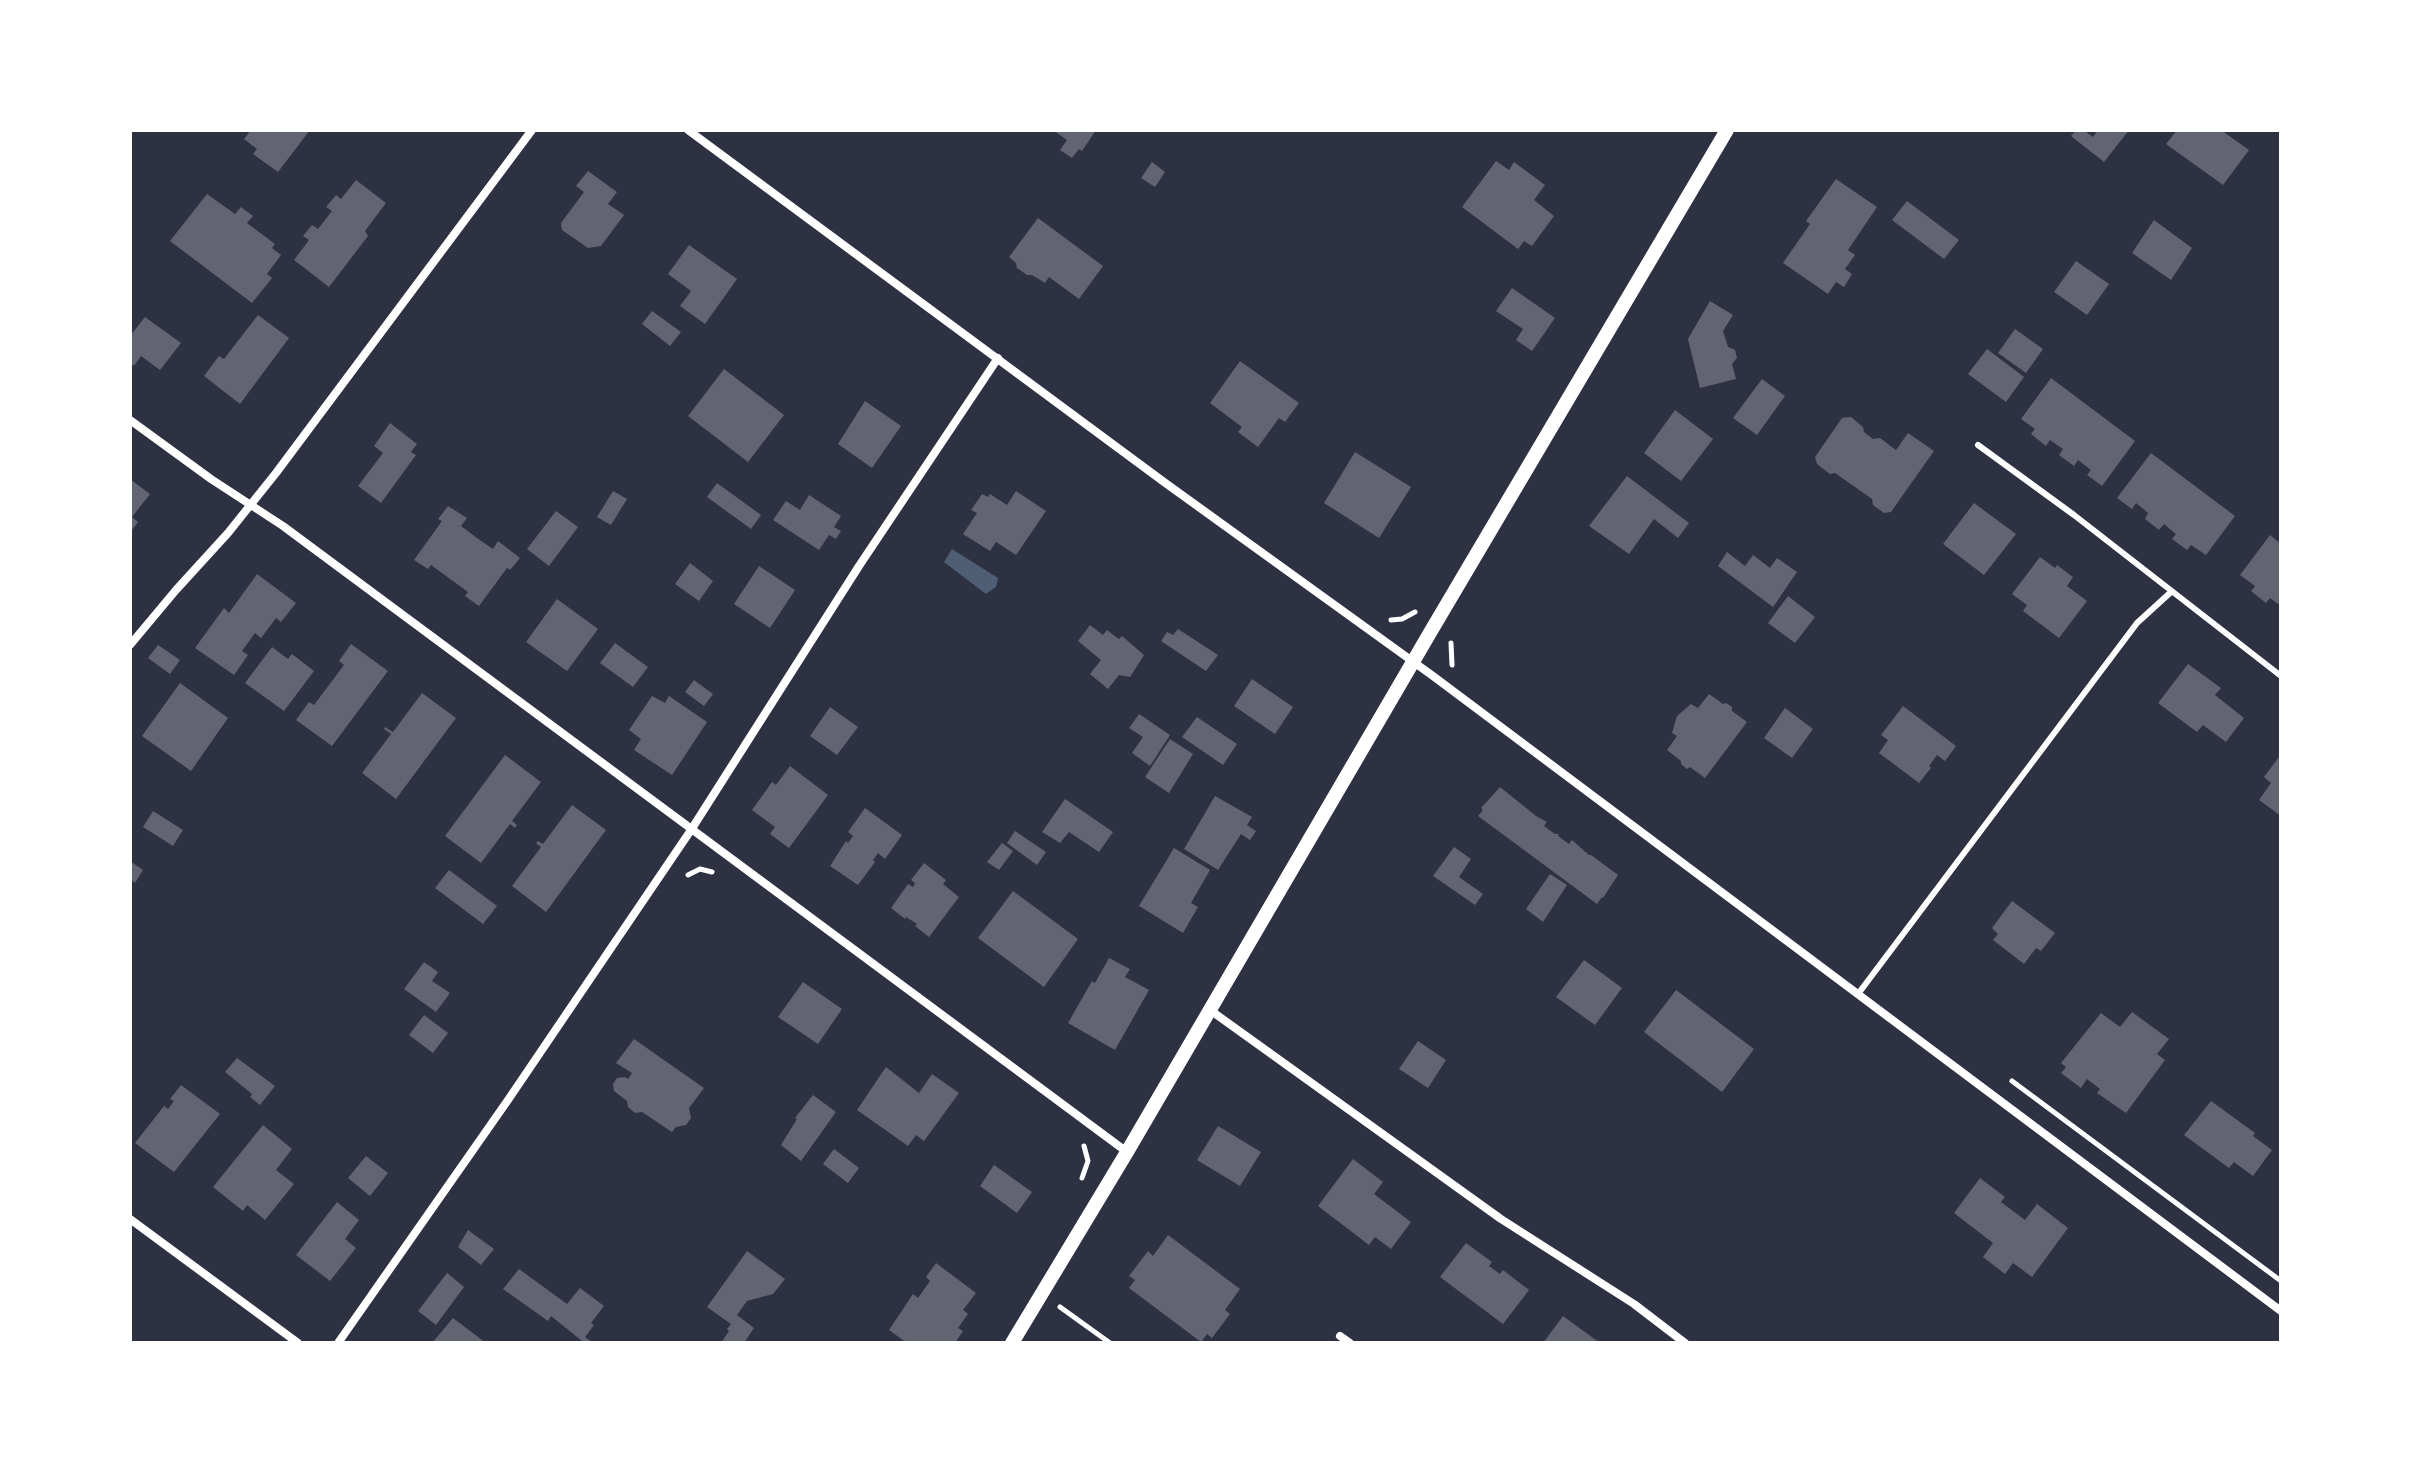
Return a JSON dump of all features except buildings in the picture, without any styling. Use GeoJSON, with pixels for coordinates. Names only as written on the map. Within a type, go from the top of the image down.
{"type":"FeatureCollection","features":[{"type":"Feature","properties":{"kind":"street"},"geometry":{"type":"LineString","coordinates":[[130,645],[251,505],[532,130]]}},
{"type":"Feature","properties":{"kind":"street"},"geometry":{"type":"LineString","coordinates":[[688,130],[1413,663],[2281,1311]]}},
{"type":"Feature","properties":{"kind":"street"},"geometry":{"type":"LineString","coordinates":[[1012,1343],[1727,130]]}},
{"type":"Feature","properties":{"kind":"street"},"geometry":{"type":"LineString","coordinates":[[338,1343],[691,830],[859,566],[998,358]]}},
{"type":"Feature","properties":{"kind":"street"},"geometry":{"type":"LineString","coordinates":[[130,420],[295,535],[1127,1152]]}},
{"type":"Feature","properties":{"kind":"street"},"geometry":{"type":"LineString","coordinates":[[1210,1010],[1501,1219],[1622,1295],[1685,1343]]}},
{"type":"Feature","properties":{"kind":"street"},"geometry":{"type":"LineString","coordinates":[[130,1219],[298,1343]]}},
{"type":"Feature","properties":{"kind":"street"},"geometry":{"type":"LineString","coordinates":[[1340,1336],[1350,1343]]}},
{"type":"Feature","properties":{"kind":"lane"},"geometry":{"type":"LineString","coordinates":[[1978,445],[2074,515],[2281,676]]}},
{"type":"Feature","properties":{"kind":"lane"},"geometry":{"type":"LineString","coordinates":[[1858,994],[2137,623],[2171,592]]}},
{"type":"Feature","properties":{"kind":"path"},"geometry":{"type":"LineString","coordinates":[[688,875],[703,869],[721,879]]}},
{"type":"Feature","properties":{"kind":"path"},"geometry":{"type":"LineString","coordinates":[[1079,1182],[1088,1161],[1085,1147],[1080,1142]]}},
{"type":"Feature","properties":{"kind":"path"},"geometry":{"type":"LineString","coordinates":[[1060,1307],[1110,1343]]}},
{"type":"Feature","properties":{"kind":"water"},"geometry":{"type":"Polygon","coordinates":[[[952,549],[998,578],[996,587],[986,594],[944,562],[952,549]]]}}]}
